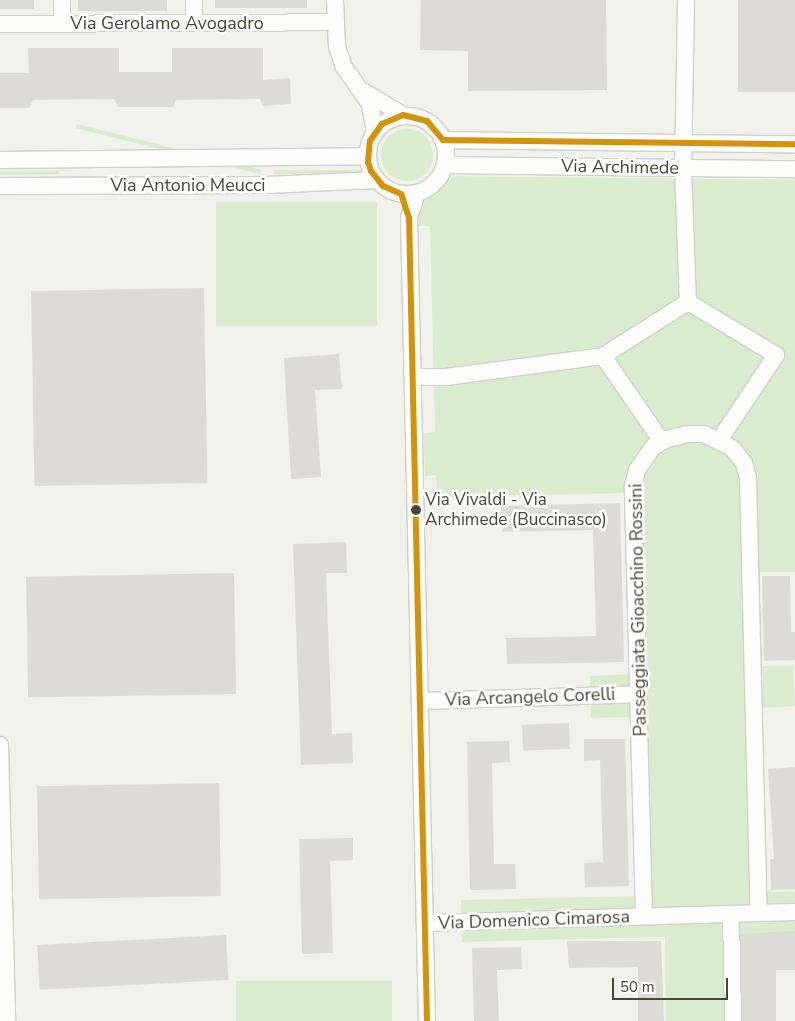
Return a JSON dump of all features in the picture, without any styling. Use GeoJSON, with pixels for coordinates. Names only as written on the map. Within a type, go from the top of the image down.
{"type":"FeatureCollection","features":[{"type":"Feature","properties":{"kind":"street"},"geometry":{"type":"LineString","coordinates":[[62,0],[62,24]]}},
{"type":"Feature","properties":{"kind":"street"},"geometry":{"type":"LineString","coordinates":[[194,0],[194,23]]}},
{"type":"Feature","properties":{"kind":"street"},"geometry":{"type":"LineString","coordinates":[[335,0],[337,47],[344,67],[363,91],[374,118],[375,132],[368,156],[376,180],[409,193],[429,187],[445,165],[444,140],[428,121],[403,116],[363,91]]}},
{"type":"Feature","properties":{"kind":"street"},"geometry":{"type":"LineString","coordinates":[[686,0],[683,168],[688,302]]}},
{"type":"Feature","properties":{"kind":"street","name":"Via Gerolamo Avogadro"},"geometry":{"type":"LineString","coordinates":[[0,24],[335,22]]}},
{"type":"Feature","properties":{"kind":"street"},"geometry":{"type":"LineString","coordinates":[[375,132],[391,118],[403,116]]}},
{"type":"Feature","properties":{"kind":"street","name":"Via Archimede"},"geometry":{"type":"LineString","coordinates":[[444,140],[795,144]]}},
{"type":"Feature","properties":{"kind":"street","name":"Via Antonio Meucci"},"geometry":{"type":"LineString","coordinates":[[0,160],[368,156]]}},
{"type":"Feature","properties":{"kind":"street","name":"Via Archimede"},"geometry":{"type":"LineString","coordinates":[[445,165],[795,169]]}},
{"type":"Feature","properties":{"kind":"street","name":"Via Antonio Meucci"},"geometry":{"type":"LineString","coordinates":[[0,186],[267,185],[376,180]]}},
{"type":"Feature","properties":{"kind":"street"},"geometry":{"type":"LineString","coordinates":[[409,193],[427,1021]]}},
{"type":"Feature","properties":{"kind":"street"},"geometry":{"type":"LineString","coordinates":[[413,378],[446,377],[603,356],[688,302]]}},
{"type":"Feature","properties":{"kind":"street"},"geometry":{"type":"LineString","coordinates":[[688,302],[776,355],[720,439],[733,449],[744,463],[750,494],[759,913]]}},
{"type":"Feature","properties":{"kind":"street"},"geometry":{"type":"LineString","coordinates":[[603,356],[662,442]]}},
{"type":"Feature","properties":{"kind":"street","name":"Passeggiata Gioacchino Rossini"},"geometry":{"type":"LineString","coordinates":[[644,916],[634,486],[643,458],[662,442],[687,434],[704,434],[720,439]]}},
{"type":"Feature","properties":{"kind":"street","name":"Via Arcangelo Corelli"},"geometry":{"type":"LineString","coordinates":[[421,701],[638,694]]}},
{"type":"Feature","properties":{"kind":"street"},"geometry":{"type":"LineString","coordinates":[[0,745],[6,1021]]}},
{"type":"Feature","properties":{"kind":"street"},"geometry":{"type":"LineString","coordinates":[[644,916],[795,912]]}},
{"type":"Feature","properties":{"kind":"street"},"geometry":{"type":"LineString","coordinates":[[731,914],[733,1021]]}},
{"type":"Feature","properties":{"kind":"street","name":"Via Domenico Cimarosa"},"geometry":{"type":"LineString","coordinates":[[425,923],[644,916]]}},
{"type":"Feature","properties":{"kind":"green space"},"geometry":{"type":"Polygon","coordinates":[[[77,124],[261,170],[260,174],[76,128],[77,124]]]}},
{"type":"Feature","properties":{"kind":"green space"},"geometry":{"type":"Polygon","coordinates":[[[407,129],[417,131],[425,137],[431,145],[433,155],[431,165],[425,173],[417,179],[407,181],[397,179],[389,173],[383,165],[381,155],[383,145],[389,137],[397,131],[407,129]]]}},
{"type":"Feature","properties":{"kind":"green space"},"geometry":{"type":"Polygon","coordinates":[[[274,170],[363,170],[363,174],[274,174],[274,170]]]}},
{"type":"Feature","properties":{"kind":"green space"},"geometry":{"type":"Polygon","coordinates":[[[0,171],[59,171],[59,174],[0,175],[0,171]]]}},
{"type":"Feature","properties":{"kind":"green space"},"geometry":{"type":"Polygon","coordinates":[[[453,176],[795,180],[795,572],[755,572],[756,666],[793,666],[795,706],[758,708],[763,892],[795,892],[795,934],[733,936],[736,1021],[666,1021],[665,937],[462,942],[461,900],[637,896],[634,717],[591,718],[590,676],[633,674],[629,493],[437,497],[436,475],[425,476],[423,433],[435,432],[430,226],[418,226],[419,213],[424,202],[453,176]]]}},
{"type":"Feature","properties":{"kind":"green space"},"geometry":{"type":"Polygon","coordinates":[[[216,202],[377,202],[377,326],[216,326],[216,202]]]}},
{"type":"Feature","properties":{"kind":"green space"},"geometry":{"type":"Polygon","coordinates":[[[236,981],[392,981],[392,1021],[236,1021],[236,981]]]}},
{"type":"Feature","properties":{"kind":"building"},"geometry":{"type":"Polygon","coordinates":[[[0,0],[34,0],[34,9],[0,9],[0,0]]]}},
{"type":"Feature","properties":{"kind":"building"},"geometry":{"type":"Polygon","coordinates":[[[78,0],[167,0],[167,11],[78,11],[78,0]]]}},
{"type":"Feature","properties":{"kind":"building"},"geometry":{"type":"Polygon","coordinates":[[[215,0],[307,0],[307,8],[215,8],[215,0]]]}},
{"type":"Feature","properties":{"kind":"building"},"geometry":{"type":"Polygon","coordinates":[[[421,0],[606,0],[607,90],[468,91],[468,51],[420,50],[421,0]]]}},
{"type":"Feature","properties":{"kind":"building"},"geometry":{"type":"Polygon","coordinates":[[[738,0],[795,0],[795,92],[738,92],[738,0]]]}},
{"type":"Feature","properties":{"kind":"building"},"geometry":{"type":"Polygon","coordinates":[[[28,48],[119,48],[119,72],[172,72],[172,48],[263,48],[263,80],[290,78],[291,104],[263,106],[260,99],[176,100],[173,107],[118,107],[114,99],[33,100],[29,108],[0,108],[0,73],[29,73],[28,48]]]}},
{"type":"Feature","properties":{"kind":"building"},"geometry":{"type":"Polygon","coordinates":[[[204,288],[207,483],[34,486],[31,291],[204,288]]]}},
{"type":"Feature","properties":{"kind":"building"},"geometry":{"type":"Polygon","coordinates":[[[339,354],[342,389],[315,390],[321,477],[291,479],[284,358],[339,354]]]}},
{"type":"Feature","properties":{"kind":"building"},"geometry":{"type":"Polygon","coordinates":[[[620,503],[624,662],[507,664],[506,638],[596,636],[593,530],[502,532],[501,506],[620,503]]]}},
{"type":"Feature","properties":{"kind":"building"},"geometry":{"type":"Polygon","coordinates":[[[346,542],[347,573],[326,573],[332,734],[352,733],[353,763],[301,765],[293,544],[346,542]]]}},
{"type":"Feature","properties":{"kind":"building"},"geometry":{"type":"Polygon","coordinates":[[[234,573],[236,694],[28,698],[26,577],[234,573]]]}},
{"type":"Feature","properties":{"kind":"building"},"geometry":{"type":"Polygon","coordinates":[[[762,576],[790,576],[791,632],[795,632],[795,660],[764,661],[762,576]]]}},
{"type":"Feature","properties":{"kind":"building"},"geometry":{"type":"Polygon","coordinates":[[[569,723],[570,749],[523,751],[522,725],[569,723]]]}},
{"type":"Feature","properties":{"kind":"building"},"geometry":{"type":"Polygon","coordinates":[[[584,739],[625,739],[629,886],[585,887],[584,863],[603,862],[600,760],[584,761],[584,739]]]}},
{"type":"Feature","properties":{"kind":"building"},"geometry":{"type":"Polygon","coordinates":[[[509,741],[510,762],[492,763],[494,864],[515,864],[516,889],[470,890],[467,742],[509,741]]]}},
{"type":"Feature","properties":{"kind":"building"},"geometry":{"type":"Polygon","coordinates":[[[795,767],[795,889],[771,890],[770,859],[774,859],[768,769],[795,767]]]}},
{"type":"Feature","properties":{"kind":"building"},"geometry":{"type":"Polygon","coordinates":[[[219,783],[221,896],[39,899],[37,786],[219,783]]]}},
{"type":"Feature","properties":{"kind":"building"},"geometry":{"type":"Polygon","coordinates":[[[353,838],[353,860],[330,861],[333,953],[302,954],[299,839],[353,838]]]}},
{"type":"Feature","properties":{"kind":"building"},"geometry":{"type":"Polygon","coordinates":[[[795,931],[795,970],[776,970],[776,1021],[740,1021],[740,934],[795,931]]]}},
{"type":"Feature","properties":{"kind":"building"},"geometry":{"type":"Polygon","coordinates":[[[226,935],[228,980],[40,990],[37,945],[226,935]]]}},
{"type":"Feature","properties":{"kind":"building"},"geometry":{"type":"Polygon","coordinates":[[[567,941],[661,941],[664,1021],[638,1021],[638,967],[569,968],[567,941]]]}},
{"type":"Feature","properties":{"kind":"building"},"geometry":{"type":"Polygon","coordinates":[[[521,947],[522,969],[497,970],[499,1021],[474,1021],[472,948],[521,947]]]}},
{"type":"Feature","properties":{"kind":"transit line"},"geometry":{"type":"LineString","coordinates":[[427,1021],[409,218],[401,194],[383,186],[371,171],[368,162],[370,141],[382,124],[403,115],[427,121],[443,140],[795,144]]}},
{"type":"Feature","properties":{"kind":"place","name":"Via Vivaldi - Via Archimede (Buccinasco)"},"geometry":{"type":"Point","coordinates":[416,510]}}]}
